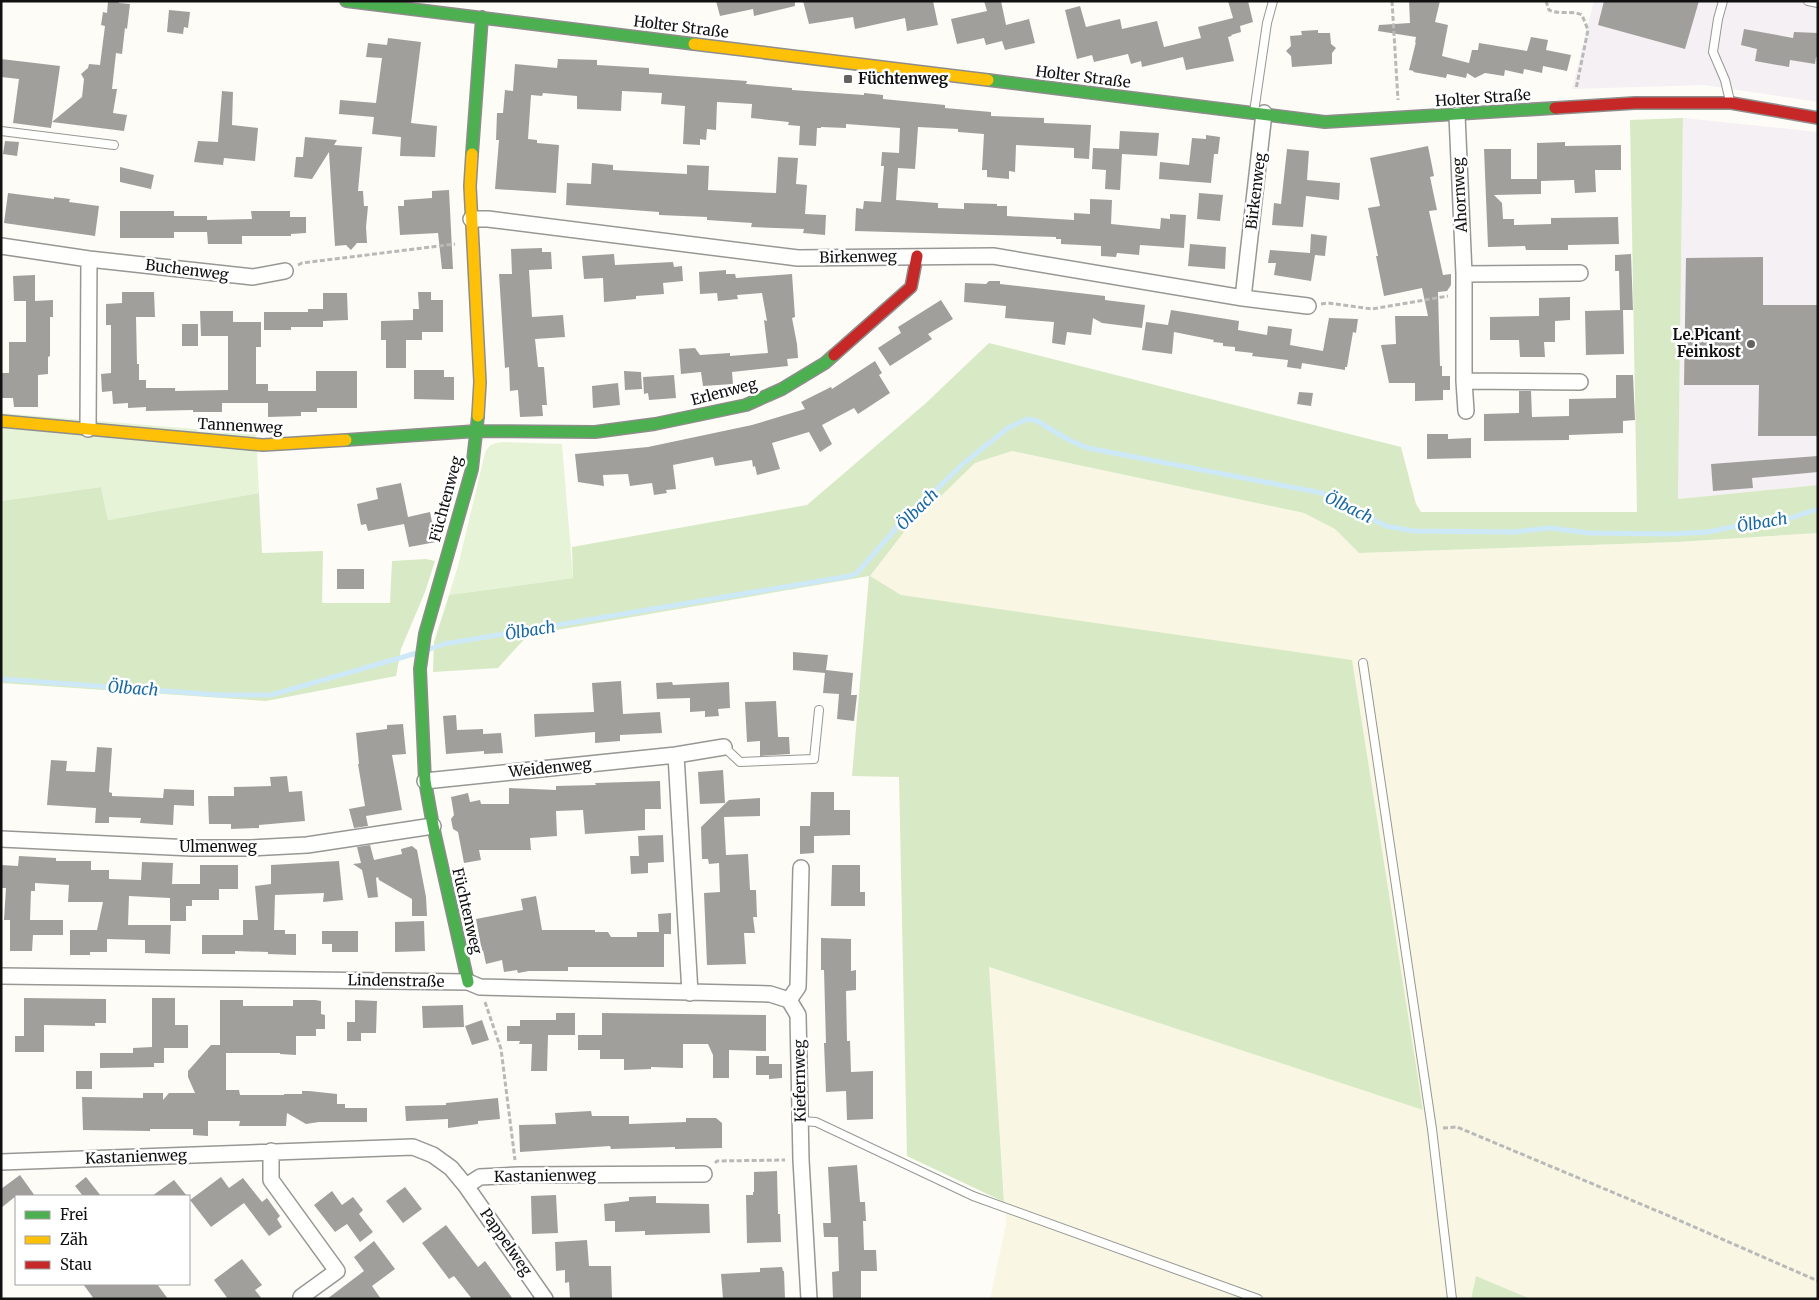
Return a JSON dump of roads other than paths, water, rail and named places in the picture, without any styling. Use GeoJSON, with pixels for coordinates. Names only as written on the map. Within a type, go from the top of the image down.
{"type":"FeatureCollection","features":[{"type":"Feature","properties":{"kind":"street","name":"Holter Straße"},"geometry":{"type":"LineString","coordinates":[[346,1],[1325,122],[1645,102],[1731,103],[1818,118]]}},
{"type":"Feature","properties":{"kind":"street","name":"Füchtenweg"},"geometry":{"type":"LineString","coordinates":[[474,984],[433,826],[425,781],[420,669],[425,634],[472,469],[477,431],[480,382],[470,186],[482,17]]}},
{"type":"Feature","properties":{"kind":"street","name":"Birkenweg"},"geometry":{"type":"LineString","coordinates":[[1243,298],[1259,113]]}},
{"type":"Feature","properties":{"kind":"street","name":"Ahornweg"},"geometry":{"type":"LineString","coordinates":[[1456,115],[1464,274],[1464,382],[1466,411]]}},
{"type":"Feature","properties":{"kind":"street","name":"Birkenweg"},"geometry":{"type":"LineString","coordinates":[[471,218],[798,258],[993,256],[1243,298],[1308,306]]}},
{"type":"Feature","properties":{"kind":"street","name":"Buchenweg"},"geometry":{"type":"LineString","coordinates":[[1,246],[89,259],[253,277],[285,271]]}},
{"type":"Feature","properties":{"kind":"street","name":"Erlenweg"},"geometry":{"type":"LineString","coordinates":[[477,431],[595,432],[655,424],[746,405],[782,389],[825,363],[911,287],[918,256]]}},
{"type":"Feature","properties":{"kind":"street"},"geometry":{"type":"LineString","coordinates":[[88,429],[89,259]]}},
{"type":"Feature","properties":{"kind":"street"},"geometry":{"type":"LineString","coordinates":[[1464,274],[1580,273]]}},
{"type":"Feature","properties":{"kind":"street"},"geometry":{"type":"LineString","coordinates":[[1464,382],[1580,382]]}},
{"type":"Feature","properties":{"kind":"street","name":"Tannenweg"},"geometry":{"type":"LineString","coordinates":[[1,422],[263,445],[477,431]]}},
{"type":"Feature","properties":{"kind":"street","name":"Weidenweg"},"geometry":{"type":"LineString","coordinates":[[425,781],[676,754],[724,747]]}},
{"type":"Feature","properties":{"kind":"street"},"geometry":{"type":"LineString","coordinates":[[676,754],[690,993]]}},
{"type":"Feature","properties":{"kind":"street","name":"Ulmenweg"},"geometry":{"type":"LineString","coordinates":[[1,839],[192,848],[251,848],[307,845],[433,826]]}},
{"type":"Feature","properties":{"kind":"street"},"geometry":{"type":"LineString","coordinates":[[789,1000],[798,986],[801,868]]}},
{"type":"Feature","properties":{"kind":"street","name":"Lindenstraße"},"geometry":{"type":"LineString","coordinates":[[1,976],[474,984],[690,993],[770,994],[789,1000]]}},
{"type":"Feature","properties":{"kind":"street","name":"Kiefernweg"},"geometry":{"type":"LineString","coordinates":[[789,1000],[798,1015],[801,1160],[809,1299]]}},
{"type":"Feature","properties":{"kind":"street","name":"Kastanienweg"},"geometry":{"type":"LineString","coordinates":[[1,1162],[271,1151],[413,1148],[433,1155],[451,1168],[466,1186],[480,1177],[518,1175],[704,1174]]}},
{"type":"Feature","properties":{"kind":"street"},"geometry":{"type":"LineString","coordinates":[[271,1151],[271,1180],[337,1271],[301,1297]]}},
{"type":"Feature","properties":{"kind":"street","name":"Pappelweg"},"geometry":{"type":"LineString","coordinates":[[466,1186],[545,1299]]}},
{"type":"Feature","properties":{"kind":"lane"},"geometry":{"type":"LineString","coordinates":[[1259,113],[1267,23],[1273,1]]}},
{"type":"Feature","properties":{"kind":"lane"},"geometry":{"type":"LineString","coordinates":[[1723,1],[1713,52],[1726,80],[1731,103]]}},
{"type":"Feature","properties":{"kind":"lane"},"geometry":{"type":"LineString","coordinates":[[1808,1],[1818,3]]}},
{"type":"Feature","properties":{"kind":"lane"},"geometry":{"type":"LineString","coordinates":[[1,131],[114,145]]}},
{"type":"Feature","properties":{"kind":"lane"},"geometry":{"type":"LineString","coordinates":[[1363,663],[1432,1129],[1452,1299]]}},
{"type":"Feature","properties":{"kind":"lane"},"geometry":{"type":"LineString","coordinates":[[724,747],[740,762],[814,759],[819,710]]}},
{"type":"Feature","properties":{"kind":"lane"},"geometry":{"type":"LineString","coordinates":[[801,1121],[816,1122],[973,1196],[1258,1299]]}},
{"type":"Feature","properties":{"kind":"waterway","name":"Ölbach"},"geometry":{"type":"LineString","coordinates":[[427,650],[444,644],[850,576],[857,573],[898,526],[964,463],[1008,428],[1027,419],[1037,421],[1069,440],[1088,448],[1322,493],[1386,526],[1414,531],[1513,532],[1550,528],[1589,533],[1672,534],[1708,532],[1766,520],[1785,520],[1818,509]]}},
{"type":"Feature","properties":{"kind":"waterway","name":"Ölbach"},"geometry":{"type":"LineString","coordinates":[[1,679],[221,695],[271,695],[417,653]]}},
{"type":"Feature","properties":{"kind":"place","name":"Füchtenweg"},"geometry":{"type":"Point","coordinates":[848,79]}},
{"type":"Feature","properties":{"kind":"place","name":"Le.Picant Feinkost"},"geometry":{"type":"Point","coordinates":[1751,344]}}]}
